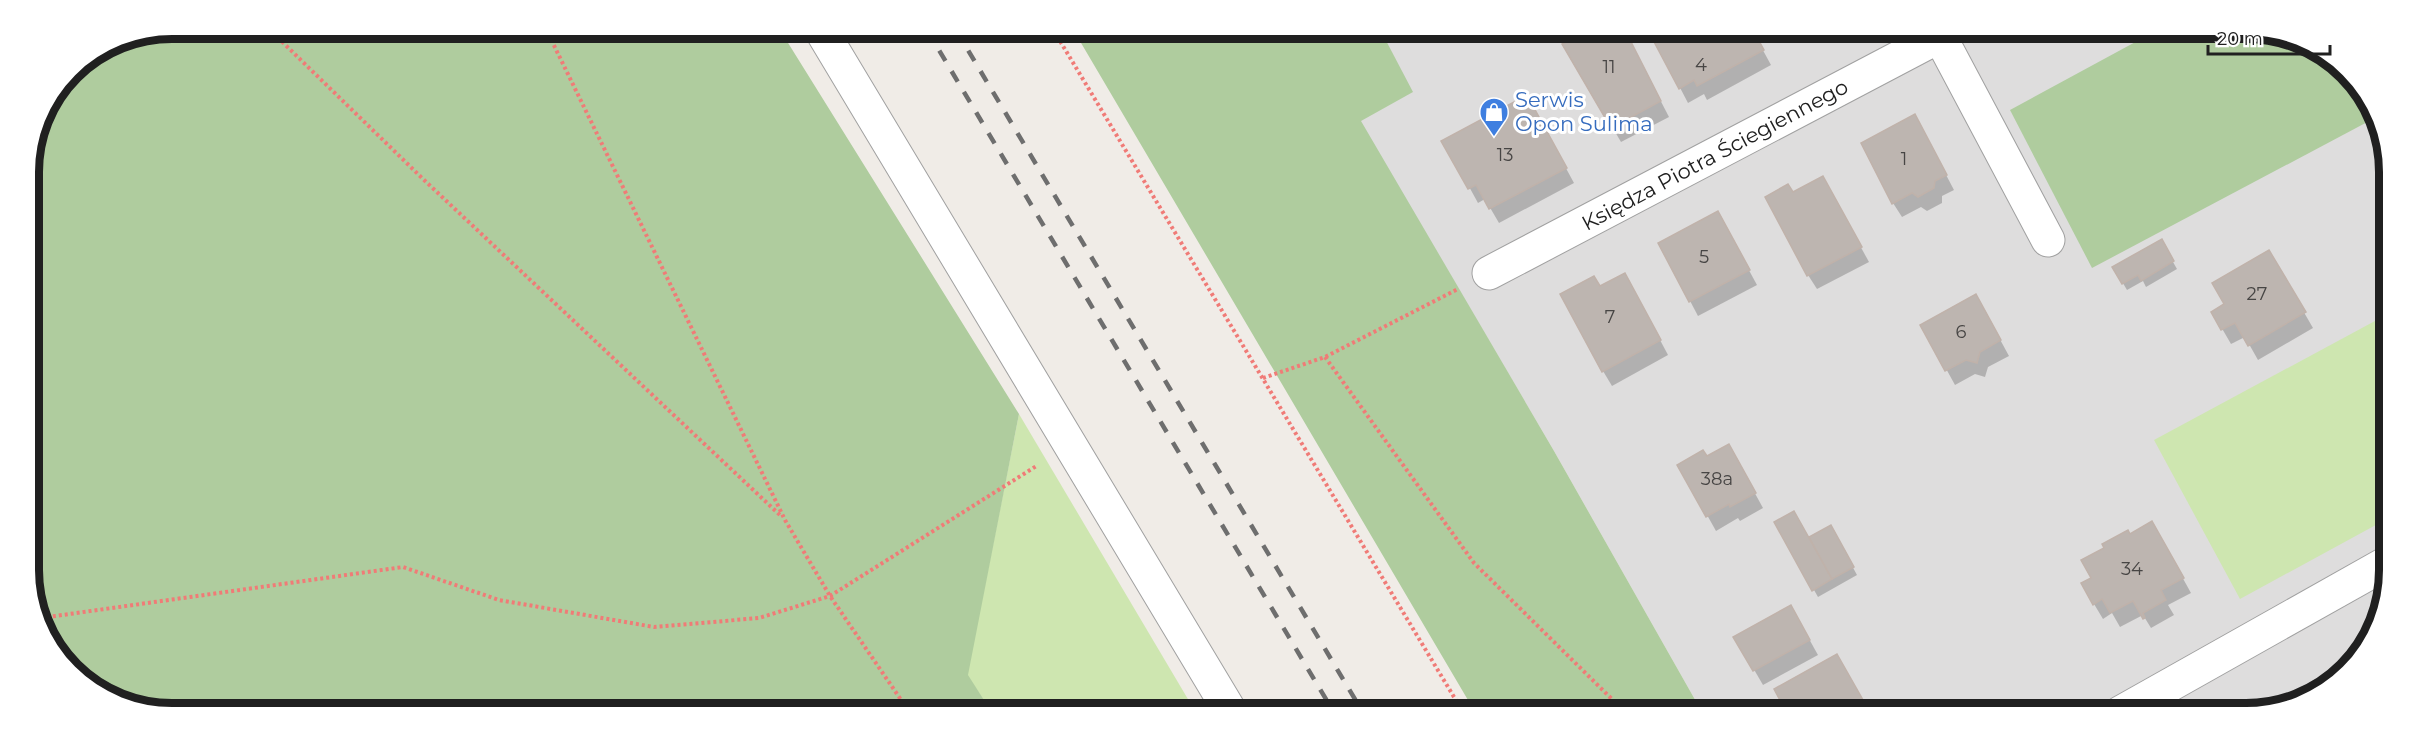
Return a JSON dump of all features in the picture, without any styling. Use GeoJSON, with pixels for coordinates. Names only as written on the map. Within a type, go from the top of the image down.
{"type":"FeatureCollection","features":[{"type":"Feature","properties":{"kind":"street"},"geometry":{"type":"LineString","coordinates":[[826,39],[1225,703]]}},
{"type":"Feature","properties":{"kind":"street","name":"Księdza Piotra Ściegiennego"},"geometry":{"type":"LineString","coordinates":[[1489,273],[1930,39]]}},
{"type":"Feature","properties":{"kind":"street"},"geometry":{"type":"LineString","coordinates":[[1942,39],[2048,240]]}},
{"type":"Feature","properties":{"kind":"street"},"geometry":{"type":"LineString","coordinates":[[2168,701],[2379,568]]}},
{"type":"Feature","properties":{"kind":"path"},"geometry":{"type":"LineString","coordinates":[[279,39],[422,178],[784,520]]}},
{"type":"Feature","properties":{"kind":"path"},"geometry":{"type":"LineString","coordinates":[[551,39],[784,520],[830,596],[903,703]]}},
{"type":"Feature","properties":{"kind":"path"},"geometry":{"type":"LineString","coordinates":[[1059,39],[1458,703]]}},
{"type":"Feature","properties":{"kind":"path"},"geometry":{"type":"LineString","coordinates":[[1263,378],[1326,357],[1489,273]]}},
{"type":"Feature","properties":{"kind":"path"},"geometry":{"type":"LineString","coordinates":[[1326,357],[1474,563],[1616,703]]}},
{"type":"Feature","properties":{"kind":"path"},"geometry":{"type":"LineString","coordinates":[[48,617],[403,567],[499,600],[654,627],[759,618],[830,596],[1070,445]]}},
{"type":"Feature","properties":{"kind":"shaded area"},"geometry":{"type":"Polygon","coordinates":[[[1385,39],[2246,39],[2281,44],[2313,57],[2340,78],[2361,105],[2372,129],[2379,163],[2379,570],[2378,588],[2372,613],[2357,644],[2340,664],[2313,685],[2281,698],[2255,703],[1697,703],[1554,451],[1360,121],[1412,92],[1385,39]]]}},
{"type":"Feature","properties":{"kind":"green space"},"geometry":{"type":"Polygon","coordinates":[[[163,39],[786,39],[1019,414],[968,675],[986,703],[172,703],[137,698],[121,693],[98,681],[72,658],[61,644],[46,613],[39,579],[39,163],[46,129],[61,98],[78,78],[98,61],[121,49],[163,39]]]}},
{"type":"Feature","properties":{"kind":"green space"},"geometry":{"type":"Polygon","coordinates":[[[1079,39],[1385,39],[1413,92],[1361,121],[1554,451],[1697,703],[1470,703],[1079,39]]]}},
{"type":"Feature","properties":{"kind":"green space"},"geometry":{"type":"Polygon","coordinates":[[[2141,39],[2246,39],[2264,40],[2297,49],[2327,66],[2352,91],[2369,121],[2092,268],[2010,110],[2141,39]]]}},
{"type":"Feature","properties":{"kind":"green space"},"geometry":{"type":"Polygon","coordinates":[[[2379,319],[2379,523],[2240,599],[2154,440],[2379,319]]]}},
{"type":"Feature","properties":{"kind":"green space"},"geometry":{"type":"Polygon","coordinates":[[[1019,414],[1190,703],[986,703],[967,675],[1019,414]]]}},
{"type":"Feature","properties":{"kind":"building"},"geometry":{"type":"Polygon","coordinates":[[[1572,39],[1630,39],[1661,101],[1611,128],[1562,44],[1572,39]]]}},
{"type":"Feature","properties":{"kind":"building"},"geometry":{"type":"Polygon","coordinates":[[[1653,39],[1758,39],[1764,50],[1697,86],[1694,80],[1679,89],[1653,39]]]}},
{"type":"Feature","properties":{"kind":"building"},"geometry":{"type":"Polygon","coordinates":[[[1527,95],[1567,168],[1489,209],[1476,185],[1468,189],[1441,141],[1527,95]]]}},
{"type":"Feature","properties":{"kind":"building"},"geometry":{"type":"Polygon","coordinates":[[[1915,114],[1947,175],[1935,181],[1934,188],[1918,197],[1912,193],[1892,204],[1861,143],[1915,114]]]}},
{"type":"Feature","properties":{"kind":"building"},"geometry":{"type":"Polygon","coordinates":[[[1823,176],[1862,247],[1807,276],[1765,197],[1788,184],[1793,192],[1823,176]]]}},
{"type":"Feature","properties":{"kind":"building"},"geometry":{"type":"Polygon","coordinates":[[[1718,211],[1750,270],[1689,302],[1658,243],[1718,211]]]}},
{"type":"Feature","properties":{"kind":"building"},"geometry":{"type":"Polygon","coordinates":[[[2162,239],[2174,261],[2141,281],[2138,275],[2122,284],[2112,267],[2162,239]]]}},
{"type":"Feature","properties":{"kind":"building"},"geometry":{"type":"Polygon","coordinates":[[[2269,250],[2306,312],[2248,346],[2235,323],[2221,330],[2211,312],[2224,304],[2212,283],[2269,250]]]}},
{"type":"Feature","properties":{"kind":"building"},"geometry":{"type":"Polygon","coordinates":[[[1625,273],[1661,340],[1602,372],[1560,294],[1594,276],[1600,286],[1625,273]]]}},
{"type":"Feature","properties":{"kind":"building"},"geometry":{"type":"Polygon","coordinates":[[[1976,294],[2001,340],[1980,352],[1977,363],[1966,360],[1945,371],[1920,325],[1976,294]]]}},
{"type":"Feature","properties":{"kind":"building"},"geometry":{"type":"Polygon","coordinates":[[[1729,444],[1756,493],[1706,517],[1677,465],[1703,450],[1707,456],[1729,444]]]}},
{"type":"Feature","properties":{"kind":"building"},"geometry":{"type":"Polygon","coordinates":[[[1794,511],[1832,579],[1812,591],[1774,522],[1794,511]]]}},
{"type":"Feature","properties":{"kind":"building"},"geometry":{"type":"Polygon","coordinates":[[[2152,521],[2184,578],[2161,590],[2166,600],[2143,613],[2145,618],[2143,619],[2133,601],[2110,613],[2102,599],[2093,605],[2081,583],[2091,578],[2081,560],[2104,548],[2102,544],[2128,530],[2130,534],[2152,521]]]}},
{"type":"Feature","properties":{"kind":"building"},"geometry":{"type":"Polygon","coordinates":[[[1831,525],[1854,567],[1832,579],[1809,537],[1831,525]]]}},
{"type":"Feature","properties":{"kind":"building"},"geometry":{"type":"Polygon","coordinates":[[[1791,605],[1810,640],[1753,671],[1733,637],[1791,605]]]}},
{"type":"Feature","properties":{"kind":"building"},"geometry":{"type":"Polygon","coordinates":[[[1837,654],[1863,700],[1858,703],[1779,703],[1781,702],[1774,689],[1837,654]]]}},
{"type":"Feature","properties":{"kind":"railway"},"geometry":{"type":"LineString","coordinates":[[932,39],[1328,703]]}},
{"type":"Feature","properties":{"kind":"railway"},"geometry":{"type":"LineString","coordinates":[[961,39],[1357,703]]}},
{"type":"Feature","properties":{"kind":"place","name":"Serwis Opon Sulima"},"geometry":{"type":"Point","coordinates":[1494,138]}}]}
